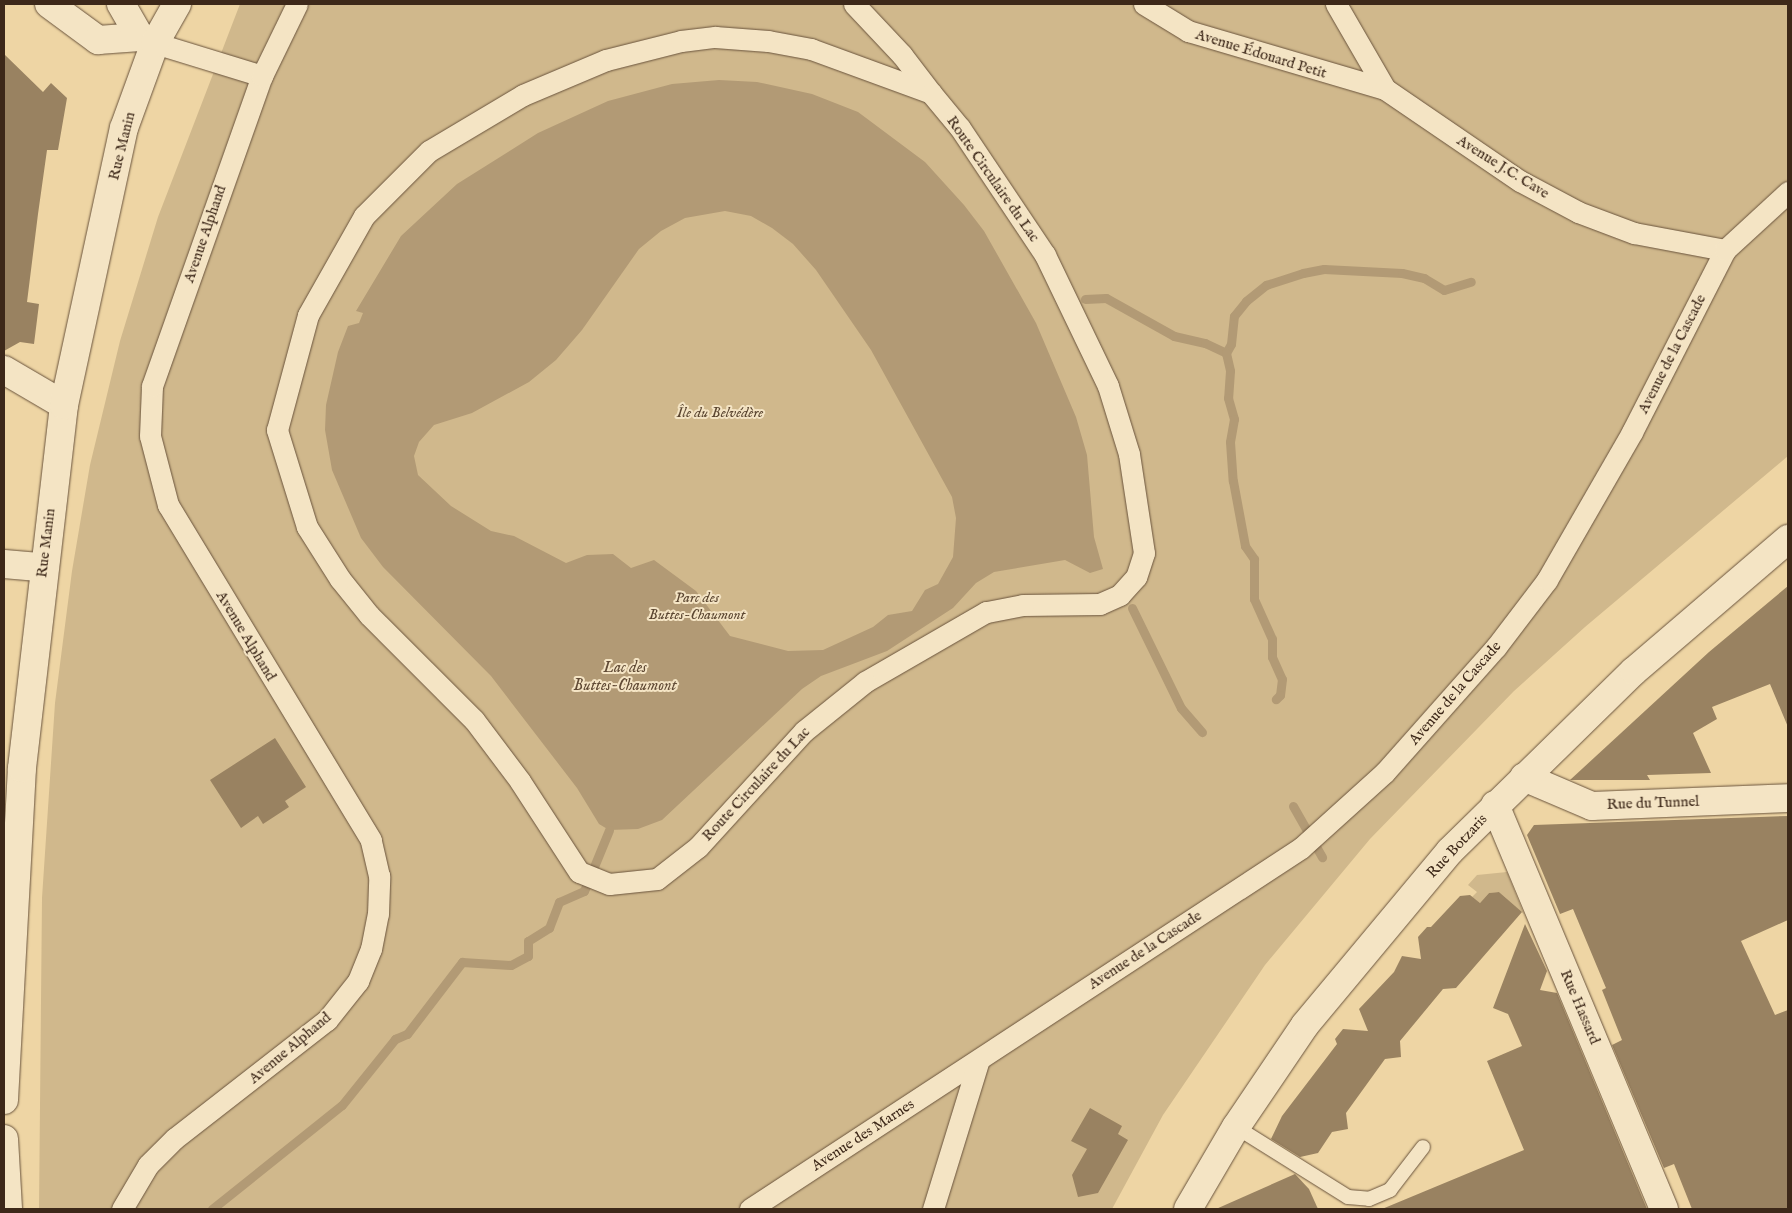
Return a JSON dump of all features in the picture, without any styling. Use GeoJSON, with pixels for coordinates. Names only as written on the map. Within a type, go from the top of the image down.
{"type":"FeatureCollection","features":[{"type":"Feature","properties":{"kind":"street"},"geometry":{"type":"LineString","coordinates":[[49,4],[98,40],[147,40],[262,76]]}},
{"type":"Feature","properties":{"kind":"street"},"geometry":{"type":"LineString","coordinates":[[121,4],[147,40]]}},
{"type":"Feature","properties":{"kind":"street","name":"Rue Manin"},"geometry":{"type":"LineString","coordinates":[[4,1100],[22,768],[42,568],[64,406],[124,128],[147,40],[177,4]]}},
{"type":"Feature","properties":{"kind":"street","name":"Avenue Alphand"},"geometry":{"type":"LineString","coordinates":[[122,1209],[148,1165],[174,1139],[327,1020],[358,981],[371,948],[378,914],[379,876],[371,840],[168,505],[150,436],[152,386],[262,76],[297,4]]}},
{"type":"Feature","properties":{"kind":"street"},"geometry":{"type":"LineString","coordinates":[[854,4],[902,55],[931,93]]}},
{"type":"Feature","properties":{"kind":"street","name":"Avenue Édouard Petit"},"geometry":{"type":"LineString","coordinates":[[1144,4],[1188,31],[1385,89]]}},
{"type":"Feature","properties":{"kind":"street","name":"Avenue J.C. Cave"},"geometry":{"type":"LineString","coordinates":[[1336,4],[1385,89],[1520,181],[1578,212],[1634,233],[1725,250]]}},
{"type":"Feature","properties":{"kind":"street","name":"Route Circulaire du Lac"},"geometry":{"type":"LineString","coordinates":[[715,37],[768,40],[811,49],[931,93],[960,128],[1046,255],[1108,386],[1130,454],[1136,490],[1144,553],[1136,577],[1120,595],[1100,604],[1023,605],[986,612],[936,638],[865,682],[804,730],[698,847],[657,879],[609,884],[580,872],[520,781],[474,720],[369,615],[307,527],[278,430],[308,315],[364,216],[429,150],[523,94],[606,60],[681,41],[715,37]]}},
{"type":"Feature","properties":{"kind":"street","name":"Avenue de la Cascade"},"geometry":{"type":"LineString","coordinates":[[978,1062],[1301,848],[1385,772],[1437,716],[1547,580],[1632,432],[1725,250],[1788,192]]}},
{"type":"Feature","properties":{"kind":"street"},"geometry":{"type":"LineString","coordinates":[[4,370],[64,406]]}},
{"type":"Feature","properties":{"kind":"street","name":"Rue Botzaris"},"geometry":{"type":"LineString","coordinates":[[1188,1209],[1236,1127],[1337,985],[1450,851],[1634,671],[1788,539]]}},
{"type":"Feature","properties":{"kind":"street"},"geometry":{"type":"LineString","coordinates":[[4,564],[42,568]]}},
{"type":"Feature","properties":{"kind":"street","name":"Rue du Tunnel"},"geometry":{"type":"LineString","coordinates":[[1524,777],[1592,806],[1788,798]]}},
{"type":"Feature","properties":{"kind":"street","name":"Rue Hassard"},"geometry":{"type":"LineString","coordinates":[[1495,805],[1664,1209]]}},
{"type":"Feature","properties":{"kind":"street"},"geometry":{"type":"LineString","coordinates":[[934,1209],[978,1062]]}},
{"type":"Feature","properties":{"kind":"street","name":"Avenue des Marnes"},"geometry":{"type":"LineString","coordinates":[[750,1209],[978,1062]]}},
{"type":"Feature","properties":{"kind":"street"},"geometry":{"type":"LineString","coordinates":[[4,1139],[8,1209]]}},
{"type":"Feature","properties":{"kind":"lane"},"geometry":{"type":"LineString","coordinates":[[1236,1127],[1348,1197],[1369,1199],[1390,1190],[1423,1147]]}},
{"type":"Feature","properties":{"kind":"green space","name":"Parc des Buttes-Chaumont"},"geometry":{"type":"Polygon","coordinates":[[[240,4],[1788,4],[1788,456],[1585,627],[1514,691],[1370,839],[1265,965],[1163,1115],[1112,1209],[39,1209],[42,898],[55,703],[72,571],[90,465],[120,341],[158,217],[240,4]]]}},
{"type":"Feature","properties":{"kind":"green space"},"geometry":{"type":"Polygon","coordinates":[[[1507,872],[1524,914],[1499,892],[1489,893],[1480,903],[1472,897],[1477,892],[1468,885],[1477,875],[1507,872]]]}},
{"type":"Feature","properties":{"kind":"water","name":"Lac des Buttes-Chaumont"},"geometry":{"type":"Polygon","coordinates":[[[719,80],[757,82],[812,94],[858,112],[925,162],[964,205],[984,231],[1036,323],[1076,417],[1087,455],[1094,537],[1103,569],[1090,573],[1065,560],[994,572],[976,583],[953,608],[887,651],[821,676],[802,689],[662,820],[638,829],[609,830],[599,824],[577,788],[491,676],[383,567],[361,538],[332,470],[325,430],[326,405],[338,352],[348,326],[359,323],[363,313],[356,311],[401,236],[457,184],[538,133],[608,101],[672,84],[719,80]],[[725,211],[685,218],[661,231],[639,249],[582,330],[556,360],[529,382],[472,413],[434,425],[419,442],[414,456],[418,475],[451,506],[491,531],[514,536],[566,563],[587,555],[613,554],[631,568],[654,560],[696,591],[730,636],[788,651],[823,650],[873,627],[888,615],[912,611],[925,590],[938,584],[953,557],[956,518],[952,497],[871,350],[816,270],[793,244],[772,228],[751,216],[725,211]]]}},
{"type":"Feature","properties":{"kind":"building"},"geometry":{"type":"Polygon","coordinates":[[[4,54],[43,92],[51,83],[67,98],[58,150],[47,150],[38,214],[27,302],[39,304],[34,344],[20,342],[4,351],[4,54]]]}},
{"type":"Feature","properties":{"kind":"building"},"geometry":{"type":"Polygon","coordinates":[[[1788,586],[1788,727],[1770,684],[1712,707],[1717,719],[1693,733],[1711,773],[1647,775],[1650,780],[1570,780],[1709,652],[1788,586]]]}},
{"type":"Feature","properties":{"kind":"building"},"geometry":{"type":"Polygon","coordinates":[[[275,738],[306,787],[285,801],[289,807],[263,824],[258,816],[241,828],[210,780],[275,738]]]}},
{"type":"Feature","properties":{"kind":"building"},"geometry":{"type":"Polygon","coordinates":[[[1788,816],[1788,920],[1741,941],[1775,1015],[1788,1010],[1788,1209],[1692,1209],[1674,1164],[1664,1168],[1612,1045],[1622,1040],[1602,990],[1606,988],[1573,909],[1560,914],[1527,835],[1534,825],[1788,816]]]}},
{"type":"Feature","properties":{"kind":"building"},"geometry":{"type":"Polygon","coordinates":[[[1499,892],[1522,912],[1456,988],[1443,989],[1400,1041],[1401,1057],[1385,1059],[1346,1113],[1348,1129],[1332,1132],[1318,1153],[1300,1157],[1271,1139],[1282,1116],[1337,1044],[1335,1039],[1343,1029],[1368,1031],[1359,1009],[1394,972],[1402,956],[1421,959],[1418,937],[1427,927],[1431,927],[1460,896],[1470,895],[1480,903],[1489,893],[1499,892]]]}},
{"type":"Feature","properties":{"kind":"building"},"geometry":{"type":"Polygon","coordinates":[[[1525,924],[1547,971],[1540,990],[1557,993],[1647,1209],[1382,1209],[1524,1150],[1487,1061],[1522,1046],[1508,1014],[1493,1008],[1525,924]]]}},
{"type":"Feature","properties":{"kind":"building"},"geometry":{"type":"Polygon","coordinates":[[[1090,1108],[1122,1126],[1118,1134],[1128,1140],[1098,1193],[1078,1197],[1072,1175],[1087,1149],[1071,1141],[1090,1108]]]}},
{"type":"Feature","properties":{"kind":"building"},"geometry":{"type":"Polygon","coordinates":[[[1295,1174],[1309,1189],[1318,1209],[1216,1209],[1295,1174]]]}},
{"type":"Feature","properties":{"kind":"waterway"},"geometry":{"type":"LineString","coordinates":[[1085,299],[1106,298],[1174,336],[1205,343],[1226,353],[1231,344],[1234,316],[1246,301],[1266,285],[1303,273],[1324,269],[1402,273],[1424,278],[1444,290],[1471,282]]}},
{"type":"Feature","properties":{"kind":"waterway"},"geometry":{"type":"LineString","coordinates":[[1226,353],[1230,371],[1228,398],[1234,419],[1230,442],[1233,481],[1245,546],[1254,559],[1254,599],[1272,639],[1272,657],[1282,679],[1280,695],[1276,699]]}},
{"type":"Feature","properties":{"kind":"waterway"},"geometry":{"type":"LineString","coordinates":[[1132,608],[1181,708],[1202,732]]}},
{"type":"Feature","properties":{"kind":"waterway"},"geometry":{"type":"LineString","coordinates":[[1293,806],[1322,857]]}},
{"type":"Feature","properties":{"kind":"waterway"},"geometry":{"type":"LineString","coordinates":[[212,1209],[342,1105],[395,1039],[407,1034],[462,962],[511,965],[528,956],[528,941],[549,928],[559,902],[584,891],[609,830]]}},
{"type":"Feature","properties":{"kind":"park label","name":"Île du Belvédère"},"geometry":{"type":"Point","coordinates":[720,413]}}]}
